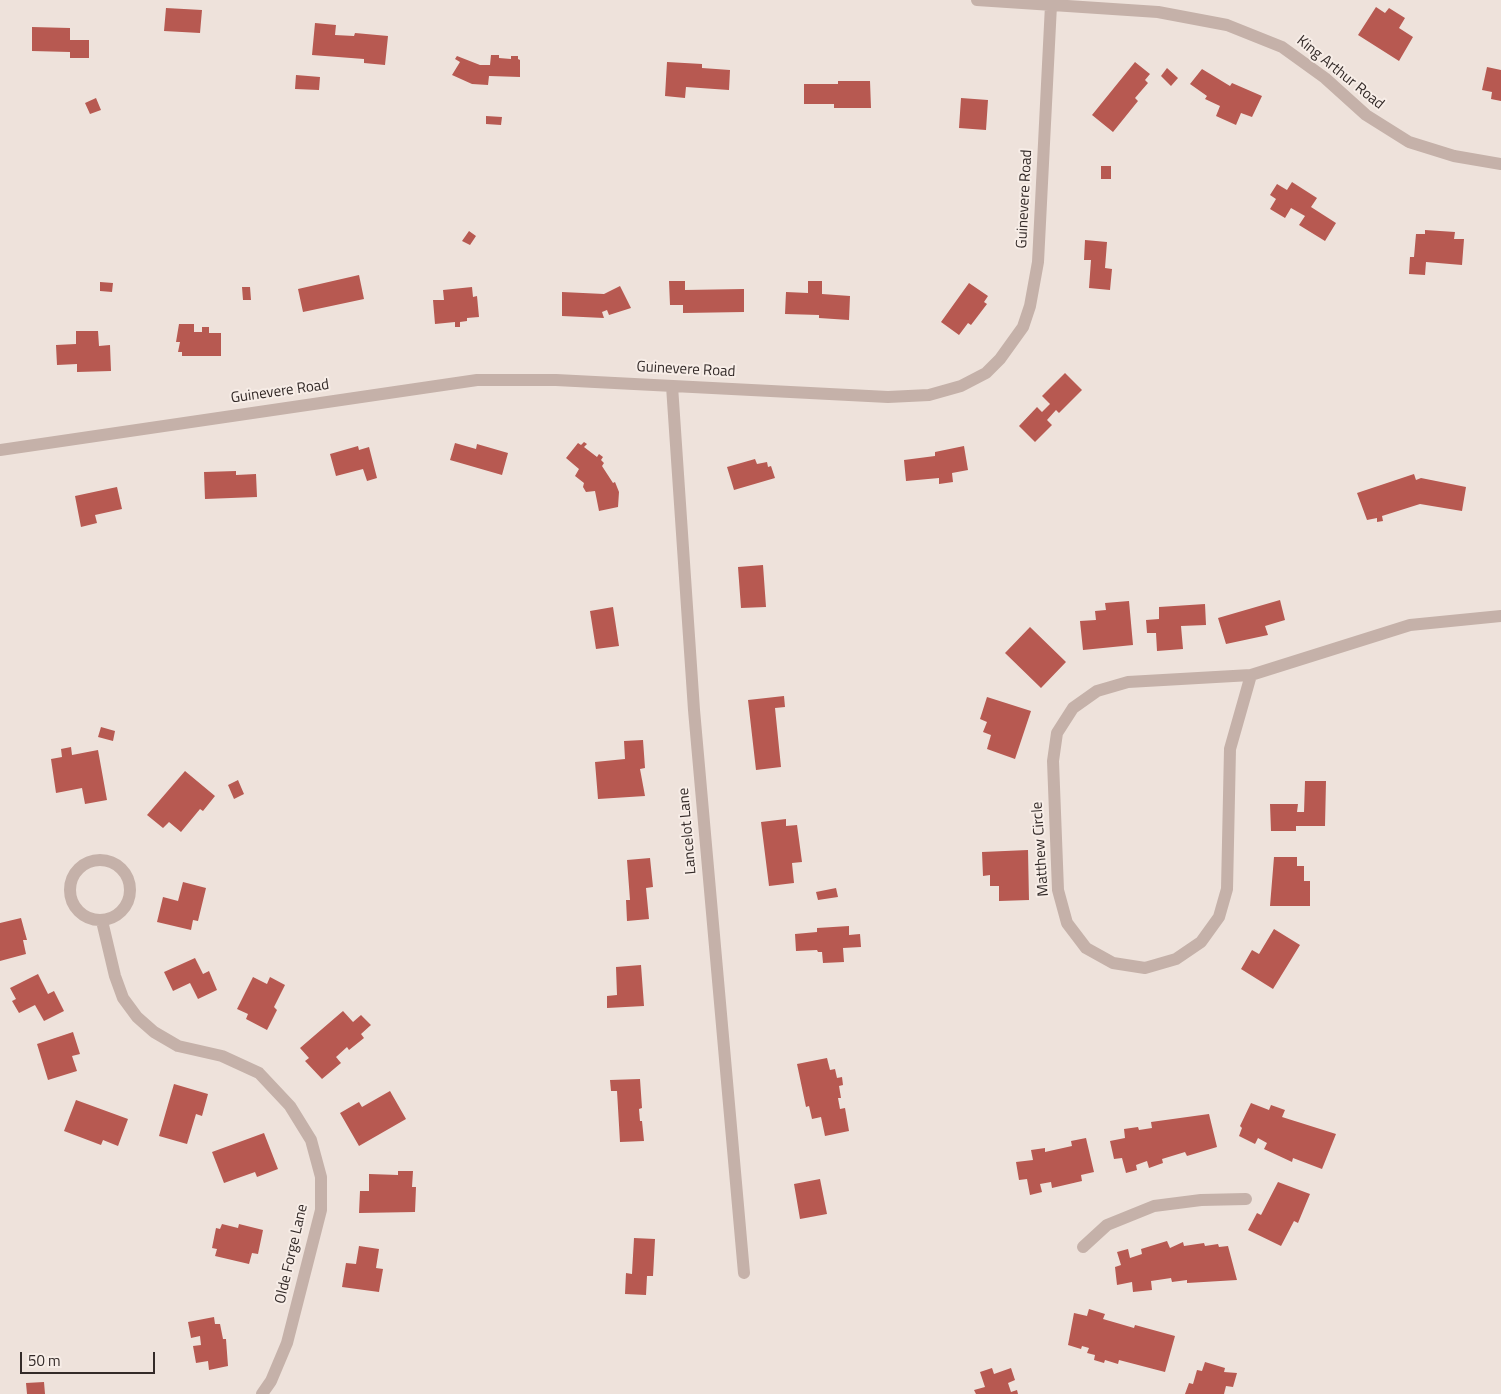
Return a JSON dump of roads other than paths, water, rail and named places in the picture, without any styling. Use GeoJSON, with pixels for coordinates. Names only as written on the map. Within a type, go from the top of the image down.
{"type":"FeatureCollection","features":[{"type":"Feature","properties":{"kind":"street","name":"King Arthur Road"},"geometry":{"type":"LineString","coordinates":[[977,0],[1158,12],[1204,19],[1246,31],[1282,47],[1297,57],[1366,115],[1409,142],[1454,156],[1501,164]]}},
{"type":"Feature","properties":{"kind":"street","name":"Guinevere Road"},"geometry":{"type":"LineString","coordinates":[[0,450],[477,380],[556,380],[888,397],[948,392],[974,380],[1000,359],[1023,327],[1030,306],[1038,262],[1051,5]]}},
{"type":"Feature","properties":{"kind":"street","name":"Lancelot Lane"},"geometry":{"type":"LineString","coordinates":[[672,386],[695,720],[744,1273]]}},
{"type":"Feature","properties":{"kind":"street","name":"Matthew Circle"},"geometry":{"type":"LineString","coordinates":[[1251,675],[1230,749],[1227,889],[1219,917],[1201,942],[1176,960],[1145,968],[1113,963],[1086,948],[1067,923],[1058,890],[1053,761],[1057,733],[1073,708],[1097,691],[1128,682],[1251,675],[1410,625],[1501,616]]}},
{"type":"Feature","properties":{"kind":"street"},"geometry":{"type":"LineString","coordinates":[[94,860],[105,860],[115,864],[123,871],[130,886],[128,902],[122,912],[113,918],[102,921],[83,916],[75,909],[70,900],[71,879],[84,864],[94,860]]}},
{"type":"Feature","properties":{"kind":"street","name":"Olde Forge Lane"},"geometry":{"type":"LineString","coordinates":[[102,921],[115,976],[123,998],[137,1017],[154,1032],[178,1046],[222,1056],[259,1072],[290,1106],[311,1140],[321,1177],[321,1210],[287,1343],[271,1381],[262,1394]]}},
{"type":"Feature","properties":{"kind":"street"},"geometry":{"type":"LineString","coordinates":[[1082,1247],[1107,1225],[1154,1206],[1201,1200],[1246,1199]]}}]}
